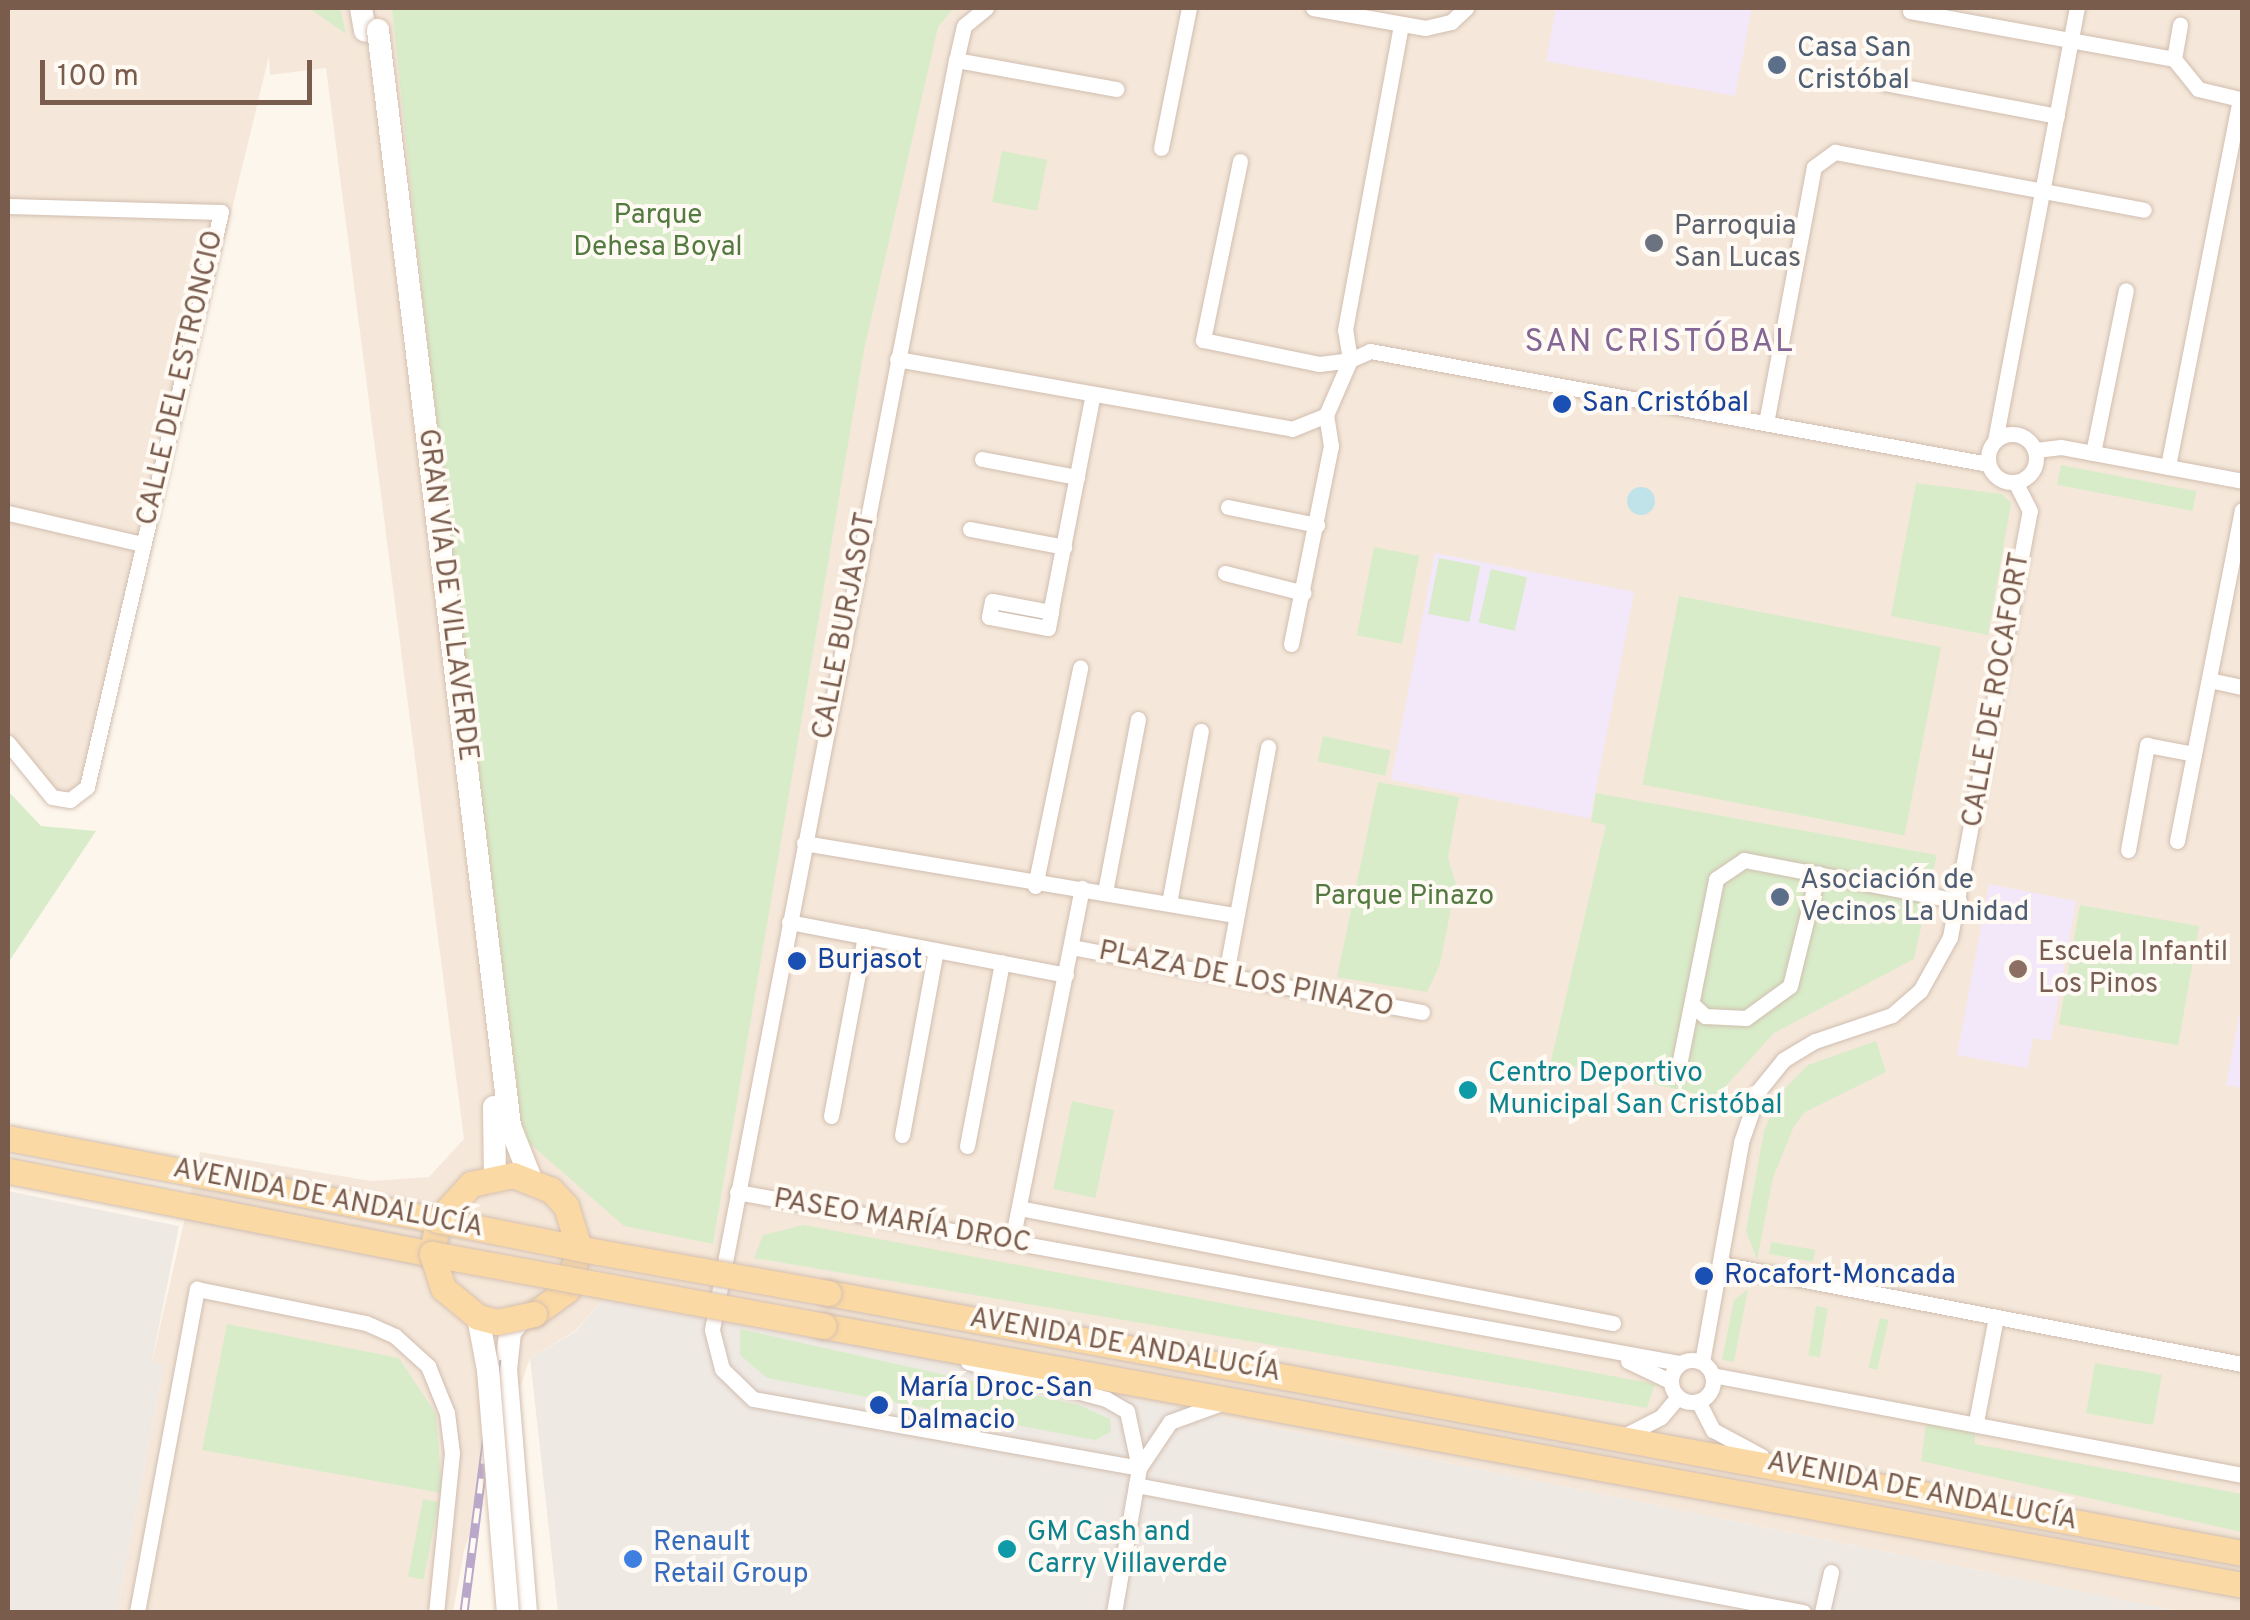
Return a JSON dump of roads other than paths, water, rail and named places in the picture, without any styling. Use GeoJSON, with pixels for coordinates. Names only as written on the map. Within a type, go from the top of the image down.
{"type":"FeatureCollection","features":[{"type":"Feature","properties":{"kind":"main road","name":"AVENIDA DE ANDALUCÍA"},"geometry":{"type":"LineString","coordinates":[[8,1138],[580,1248],[1788,1466],[2242,1553]]}},
{"type":"Feature","properties":{"kind":"main road","name":"AVENIDA DE ANDALUCÍA"},"geometry":{"type":"LineString","coordinates":[[8,1171],[932,1347],[2242,1585]]}},
{"type":"Feature","properties":{"kind":"main road"},"geometry":{"type":"LineString","coordinates":[[495,1176],[531,1179],[566,1206],[580,1248],[573,1280],[553,1303],[520,1320],[478,1317],[443,1288],[432,1254],[438,1220],[452,1199],[495,1176]]}},
{"type":"Feature","properties":{"kind":"street","name":"GRAN VÍA DE VILLAVERDE"},"geometry":{"type":"LineString","coordinates":[[361,8],[372,23],[510,1126],[531,1179]]}},
{"type":"Feature","properties":{"kind":"street","name":"CALLE BURJASOT"},"geometry":{"type":"LineString","coordinates":[[737,1192],[956,60],[964,26],[986,8]]}},
{"type":"Feature","properties":{"kind":"street"},"geometry":{"type":"LineString","coordinates":[[1161,148],[1188,8]]}},
{"type":"Feature","properties":{"kind":"street"},"geometry":{"type":"LineString","coordinates":[[1313,8],[1434,27],[1466,8]]}},
{"type":"Feature","properties":{"kind":"street"},"geometry":{"type":"LineString","coordinates":[[2036,450],[2029,475],[2016,483],[1994,474],[1988,464],[2077,8]]}},
{"type":"Feature","properties":{"kind":"street"},"geometry":{"type":"LineString","coordinates":[[1910,10],[2174,60],[2198,89],[2240,99],[2168,467]]}},
{"type":"Feature","properties":{"kind":"street","name":"GRAN VÍA DE VILLAVERDE"},"geometry":{"type":"LineString","coordinates":[[372,23],[497,1127],[495,1176]]}},
{"type":"Feature","properties":{"kind":"street"},"geometry":{"type":"LineString","coordinates":[[1291,644],[1331,446],[1326,416],[1350,360],[1346,330],[1400,24]]}},
{"type":"Feature","properties":{"kind":"street"},"geometry":{"type":"LineString","coordinates":[[2174,60],[2180,25]]}},
{"type":"Feature","properties":{"kind":"street"},"geometry":{"type":"LineString","coordinates":[[956,60],[1116,89]]}},
{"type":"Feature","properties":{"kind":"street"},"geometry":{"type":"LineString","coordinates":[[1884,83],[2056,116]]}},
{"type":"Feature","properties":{"kind":"street"},"geometry":{"type":"LineString","coordinates":[[1766,423],[1814,167],[1835,152],[2144,210]]}},
{"type":"Feature","properties":{"kind":"street"},"geometry":{"type":"LineString","coordinates":[[1240,160],[1203,340],[1319,364],[1350,360],[1370,351],[1404,356],[1988,464]]}},
{"type":"Feature","properties":{"kind":"street","name":"CALLE DEL ESTRONCIO"},"geometry":{"type":"LineString","coordinates":[[8,206],[221,212],[89,783],[76,798],[52,797],[8,743]]}},
{"type":"Feature","properties":{"kind":"street"},"geometry":{"type":"LineString","coordinates":[[2093,453],[2126,290]]}},
{"type":"Feature","properties":{"kind":"street"},"geometry":{"type":"LineString","coordinates":[[897,360],[1092,398],[1292,429],[1326,416]]}},
{"type":"Feature","properties":{"kind":"street"},"geometry":{"type":"LineString","coordinates":[[1051,612],[1092,398]]}},
{"type":"Feature","properties":{"kind":"street"},"geometry":{"type":"LineString","coordinates":[[1994,441],[2016,435],[2036,450],[2093,453],[2242,482]]}},
{"type":"Feature","properties":{"kind":"street"},"geometry":{"type":"LineString","coordinates":[[982,459],[1077,477]]}},
{"type":"Feature","properties":{"kind":"street","name":"CALLE DE ROCAFORT"},"geometry":{"type":"LineString","coordinates":[[1702,1362],[1741,1142],[1770,1073],[1815,1041],[1892,1014],[1920,991],[1950,937],[2030,512],[2016,483]]}},
{"type":"Feature","properties":{"kind":"street"},"geometry":{"type":"LineString","coordinates":[[1228,507],[1318,525]]}},
{"type":"Feature","properties":{"kind":"street"},"geometry":{"type":"LineString","coordinates":[[2177,841],[2242,510]]}},
{"type":"Feature","properties":{"kind":"street","name":"CALLE DEL ESTRONCIO"},"geometry":{"type":"LineString","coordinates":[[8,513],[142,544]]}},
{"type":"Feature","properties":{"kind":"street"},"geometry":{"type":"LineString","coordinates":[[970,530],[1064,547]]}},
{"type":"Feature","properties":{"kind":"street"},"geometry":{"type":"LineString","coordinates":[[1225,573],[1304,593]]}},
{"type":"Feature","properties":{"kind":"street"},"geometry":{"type":"LineString","coordinates":[[1035,886],[1080,668]]}},
{"type":"Feature","properties":{"kind":"street"},"geometry":{"type":"LineString","coordinates":[[2209,680],[2242,687]]}},
{"type":"Feature","properties":{"kind":"street"},"geometry":{"type":"LineString","coordinates":[[1105,892],[1138,718]]}},
{"type":"Feature","properties":{"kind":"street"},"geometry":{"type":"LineString","coordinates":[[1169,903],[1201,731]]}},
{"type":"Feature","properties":{"kind":"street"},"geometry":{"type":"LineString","coordinates":[[2128,850],[2147,746],[2194,754]]}},
{"type":"Feature","properties":{"kind":"street"},"geometry":{"type":"LineString","coordinates":[[1226,974],[1268,747]]}},
{"type":"Feature","properties":{"kind":"street"},"geometry":{"type":"LineString","coordinates":[[804,843],[1035,886],[1082,888],[1235,915]]}},
{"type":"Feature","properties":{"kind":"street"},"geometry":{"type":"LineString","coordinates":[[1677,1075],[1716,879],[1744,860],[1959,900]]}},
{"type":"Feature","properties":{"kind":"street"},"geometry":{"type":"LineString","coordinates":[[1692,1004],[1704,1016],[1746,1018],[1790,986],[1818,874]]}},
{"type":"Feature","properties":{"kind":"street","name":"PLAZA DE LOS PINAZO"},"geometry":{"type":"LineString","coordinates":[[1012,1240],[1082,888]]}},
{"type":"Feature","properties":{"kind":"street"},"geometry":{"type":"LineString","coordinates":[[788,922],[1066,974]]}},
{"type":"Feature","properties":{"kind":"street"},"geometry":{"type":"LineString","coordinates":[[831,1116],[865,936]]}},
{"type":"Feature","properties":{"kind":"street","name":"PLAZA DE LOS PINAZO"},"geometry":{"type":"LineString","coordinates":[[1071,947],[1422,1012]]}},
{"type":"Feature","properties":{"kind":"street"},"geometry":{"type":"LineString","coordinates":[[902,1135],[936,950]]}},
{"type":"Feature","properties":{"kind":"street"},"geometry":{"type":"LineString","coordinates":[[967,1146],[1002,962]]}},
{"type":"Feature","properties":{"kind":"street","name":"PASEO MARÍA DROC"},"geometry":{"type":"LineString","coordinates":[[1680,1364],[737,1192],[712,1330],[722,1369],[753,1400],[1803,1612]]}},
{"type":"Feature","properties":{"kind":"street","name":"PASEO MARÍA DROC"},"geometry":{"type":"LineString","coordinates":[[1019,1208],[1613,1323]]}},
{"type":"Feature","properties":{"kind":"street"},"geometry":{"type":"LineString","coordinates":[[1721,1264],[2242,1364]]}},
{"type":"Feature","properties":{"kind":"street"},"geometry":{"type":"LineString","coordinates":[[138,1612],[197,1290],[366,1322],[396,1336],[428,1366],[446,1412],[452,1453],[436,1612]]}},
{"type":"Feature","properties":{"kind":"street"},"geometry":{"type":"LineString","coordinates":[[478,1317],[488,1370],[508,1612]]}},
{"type":"Feature","properties":{"kind":"street"},"geometry":{"type":"LineString","coordinates":[[1976,1422],[1996,1318]]}},
{"type":"Feature","properties":{"kind":"street"},"geometry":{"type":"LineString","coordinates":[[520,1320],[510,1332],[506,1369],[526,1612]]}},
{"type":"Feature","properties":{"kind":"street"},"geometry":{"type":"LineString","coordinates":[[932,1347],[996,1373],[1127,1411],[1138,1476],[1114,1612]]}},
{"type":"Feature","properties":{"kind":"street","name":"PASEO MARÍA DROC"},"geometry":{"type":"LineString","coordinates":[[1616,1355],[1670,1381]]}},
{"type":"Feature","properties":{"kind":"street"},"geometry":{"type":"LineString","coordinates":[[1678,1397],[1670,1381],[1680,1364],[1702,1362],[1712,1376],[1710,1391],[1698,1401]]}},
{"type":"Feature","properties":{"kind":"street"},"geometry":{"type":"LineString","coordinates":[[1712,1376],[2242,1474]]}},
{"type":"Feature","properties":{"kind":"street"},"geometry":{"type":"LineString","coordinates":[[1622,1437],[1661,1417],[1678,1397]]}},
{"type":"Feature","properties":{"kind":"street"},"geometry":{"type":"LineString","coordinates":[[1678,1397],[1698,1401]]}},
{"type":"Feature","properties":{"kind":"street"},"geometry":{"type":"LineString","coordinates":[[1138,1476],[1170,1422],[1226,1401]]}},
{"type":"Feature","properties":{"kind":"street"},"geometry":{"type":"LineString","coordinates":[[1698,1401],[1712,1430],[1788,1466]]}},
{"type":"Feature","properties":{"kind":"street"},"geometry":{"type":"LineString","coordinates":[[1822,1612],[1831,1572]]}},
{"type":"Feature","properties":{"kind":"water"},"geometry":{"type":"Polygon","coordinates":[[[1641,487],[1651,491],[1655,501],[1651,511],[1641,515],[1631,511],[1627,501],[1631,491],[1641,487]]]}},
{"type":"Feature","properties":{"kind":"railway"},"geometry":{"type":"LineString","coordinates":[[464,1612],[497,1359]]}},
{"type":"Feature","properties":{"kind":"place","name":"Casa San Cristóbal"},"geometry":{"type":"Point","coordinates":[1777,65]}},
{"type":"Feature","properties":{"kind":"place","name":"Parroquia San Lucas"},"geometry":{"type":"Point","coordinates":[1654,243]}},
{"type":"Feature","properties":{"kind":"place","name":"San Cristóbal"},"geometry":{"type":"Point","coordinates":[1562,404]}},
{"type":"Feature","properties":{"kind":"place","name":"Asociación de Vecinos La Unidad"},"geometry":{"type":"Point","coordinates":[1780,897]}},
{"type":"Feature","properties":{"kind":"place","name":"Burjasot"},"geometry":{"type":"Point","coordinates":[797,961]}},
{"type":"Feature","properties":{"kind":"place","name":"Escuela Infantil Los Pinos"},"geometry":{"type":"Point","coordinates":[2018,969]}},
{"type":"Feature","properties":{"kind":"place","name":"Centro Deportivo Municipal San Cristóbal"},"geometry":{"type":"Point","coordinates":[1468,1090]}},
{"type":"Feature","properties":{"kind":"place","name":"Rocafort-Moncada"},"geometry":{"type":"Point","coordinates":[1704,1276]}},
{"type":"Feature","properties":{"kind":"place","name":"María Droc-San Dalmacio"},"geometry":{"type":"Point","coordinates":[879,1405]}},
{"type":"Feature","properties":{"kind":"place","name":"GM Cash and Carry Villaverde"},"geometry":{"type":"Point","coordinates":[1007,1549]}},
{"type":"Feature","properties":{"kind":"place","name":"Renault Retail Group"},"geometry":{"type":"Point","coordinates":[633,1559]}},
{"type":"Feature","properties":{"kind":"district","name":"SAN CRISTÓBAL"},"geometry":{"type":"Point","coordinates":[1660,343]}},
{"type":"Feature","properties":{"kind":"park label","name":"Parque Dehesa Boyal"},"geometry":{"type":"Point","coordinates":[658,232]}},
{"type":"Feature","properties":{"kind":"park label","name":"Parque Pinazo"},"geometry":{"type":"Point","coordinates":[1404,897]}}]}
